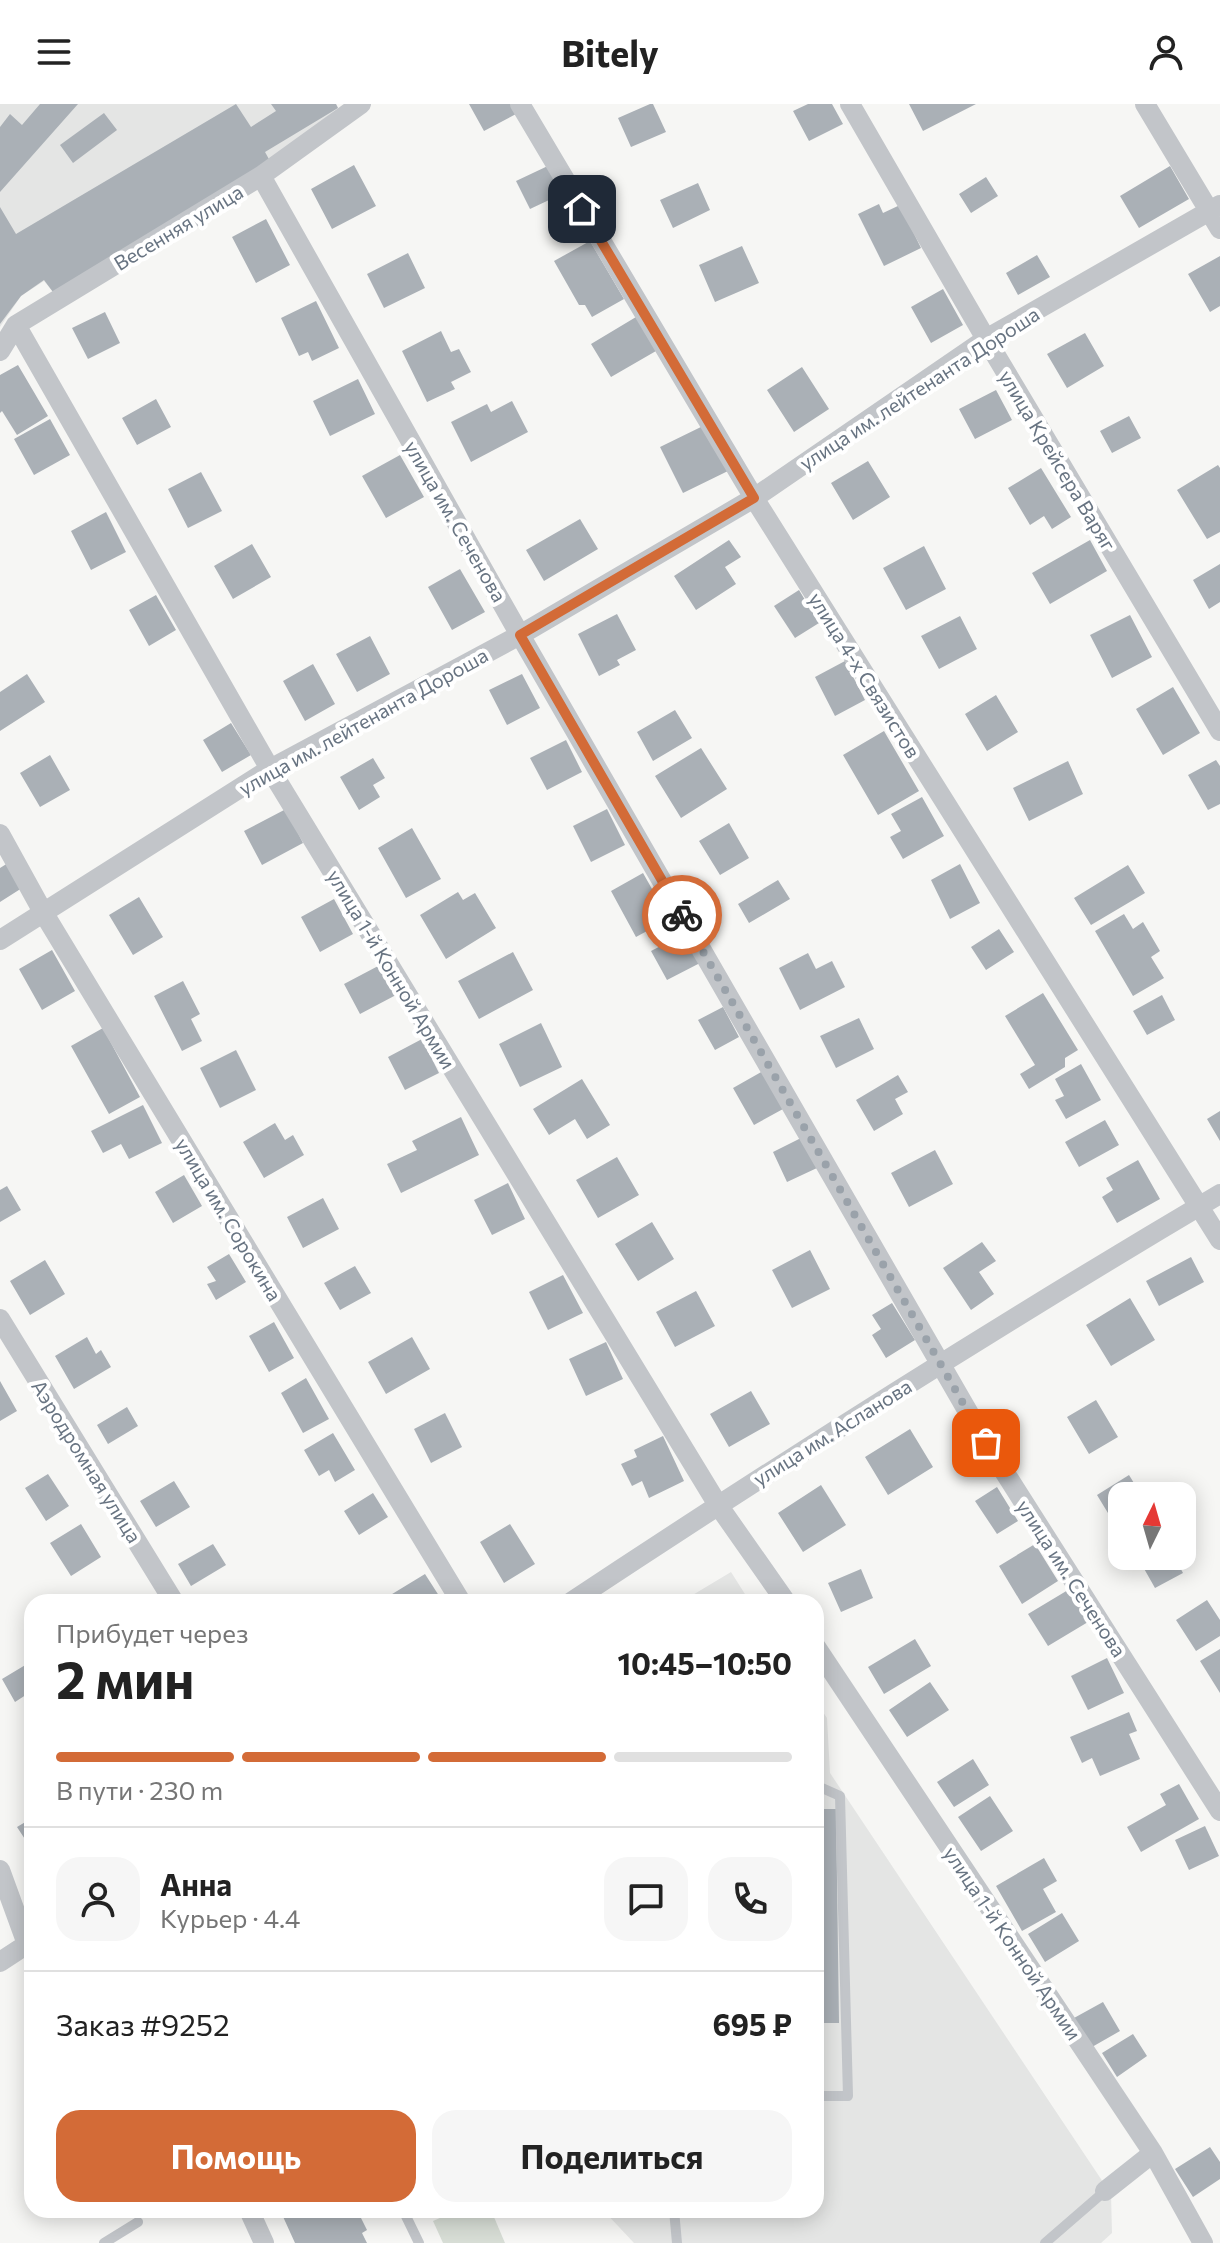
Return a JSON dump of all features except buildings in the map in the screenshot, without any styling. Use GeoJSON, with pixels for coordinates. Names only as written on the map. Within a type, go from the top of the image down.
{"type":"FeatureCollection","features":[{"type":"Feature","properties":{"kind":"street","name":"Весенняя улица"},"geometry":{"type":"LineString","coordinates":[[0,351],[16,325],[261,176],[361,104]]}},
{"type":"Feature","properties":{"kind":"street","name":"улица 4-х Связистов"},"geometry":{"type":"LineString","coordinates":[[520,104],[754,498],[1220,1240]]}},
{"type":"Feature","properties":{"kind":"street","name":"улица Крейсера Варяг"},"geometry":{"type":"LineString","coordinates":[[850,104],[1220,731]]}},
{"type":"Feature","properties":{"kind":"street"},"geometry":{"type":"LineString","coordinates":[[1145,104],[1217,215]]}},
{"type":"Feature","properties":{"kind":"street","name":"улица им. Сеченова"},"geometry":{"type":"LineString","coordinates":[[261,176],[520,635],[986,1443],[1220,1811]]}},
{"type":"Feature","properties":{"kind":"street","name":"улица им. лейтенанта Дороша"},"geometry":{"type":"LineString","coordinates":[[0,940],[270,769],[520,635],[754,498],[986,339],[1217,215]]}},
{"type":"Feature","properties":{"kind":"street","name":"улица 1-й Конной Армии"},"geometry":{"type":"LineString","coordinates":[[16,325],[270,769],[718,1505],[780,1594]]}},
{"type":"Feature","properties":{"kind":"street","name":"улица им. Сорокина"},"geometry":{"type":"LineString","coordinates":[[0,834],[43,912],[456,1594]]}},
{"type":"Feature","properties":{"kind":"street","name":"улица им. Асланова"},"geometry":{"type":"LineString","coordinates":[[583,1594],[940,1364],[1220,1194]]}},
{"type":"Feature","properties":{"kind":"street","name":"Аэродромная улица"},"geometry":{"type":"LineString","coordinates":[[0,1319],[169,1594]]}},
{"type":"Feature","properties":{"kind":"street","name":"улица 1-й Конной Армии"},"geometry":{"type":"LineString","coordinates":[[824,1659],[1153,2153],[1203,2243]]}},
{"type":"Feature","properties":{"kind":"street"},"geometry":{"type":"LineString","coordinates":[[0,1870],[24,1930]]}},
{"type":"Feature","properties":{"kind":"street"},"geometry":{"type":"LineString","coordinates":[[0,1962],[24,1946]]}},
{"type":"Feature","properties":{"kind":"street"},"geometry":{"type":"LineString","coordinates":[[1105,2191],[1153,2153]]}},
{"type":"Feature","properties":{"kind":"street"},"geometry":{"type":"LineString","coordinates":[[253,2218],[264,2243]]}},
{"type":"Feature","properties":{"kind":"lane"},"geometry":{"type":"LineString","coordinates":[[824,1789],[840,1796],[848,2096],[824,2096]]}},
{"type":"Feature","properties":{"kind":"lane"},"geometry":{"type":"LineString","coordinates":[[1045,2243],[1105,2191]]}},
{"type":"Feature","properties":{"kind":"lane"},"geometry":{"type":"LineString","coordinates":[[407,2218],[419,2243]]}},
{"type":"Feature","properties":{"kind":"lane"},"geometry":{"type":"LineString","coordinates":[[675,2218],[677,2243]]}},
{"type":"Feature","properties":{"kind":"lane"},"geometry":{"type":"LineString","coordinates":[[104,2243],[138,2222]]}},
{"type":"Feature","properties":{"kind":"shaded area"},"geometry":{"type":"Polygon","coordinates":[[[0,104],[336,104],[338,108],[270,161],[53,292],[44,281],[21,296],[0,327],[0,104]]]}},
{"type":"Feature","properties":{"kind":"shaded area"},"geometry":{"type":"Polygon","coordinates":[[[731,1572],[745,1594],[694,1594],[731,1572]]]}},
{"type":"Feature","properties":{"kind":"shaded area"},"geometry":{"type":"Polygon","coordinates":[[[824,1714],[827,1718],[830,1773],[1111,2194],[1112,2233],[1101,2243],[634,2243],[611,2218],[824,2218],[824,1714]]]}},
{"type":"Feature","properties":{"kind":"shaded area"},"geometry":{"type":"Polygon","coordinates":[[[440,2218],[494,2218],[505,2243],[443,2243],[433,2221],[440,2218]]]}},
{"type":"Feature","properties":{"kind":"way so far"},"geometry":{"type":"LineString","coordinates":[[682,915],[986,1443]]}},
{"type":"Feature","properties":{"kind":"route"},"geometry":{"type":"LineString","coordinates":[[582,209],[754,498],[520,635],[682,915]]}}]}
